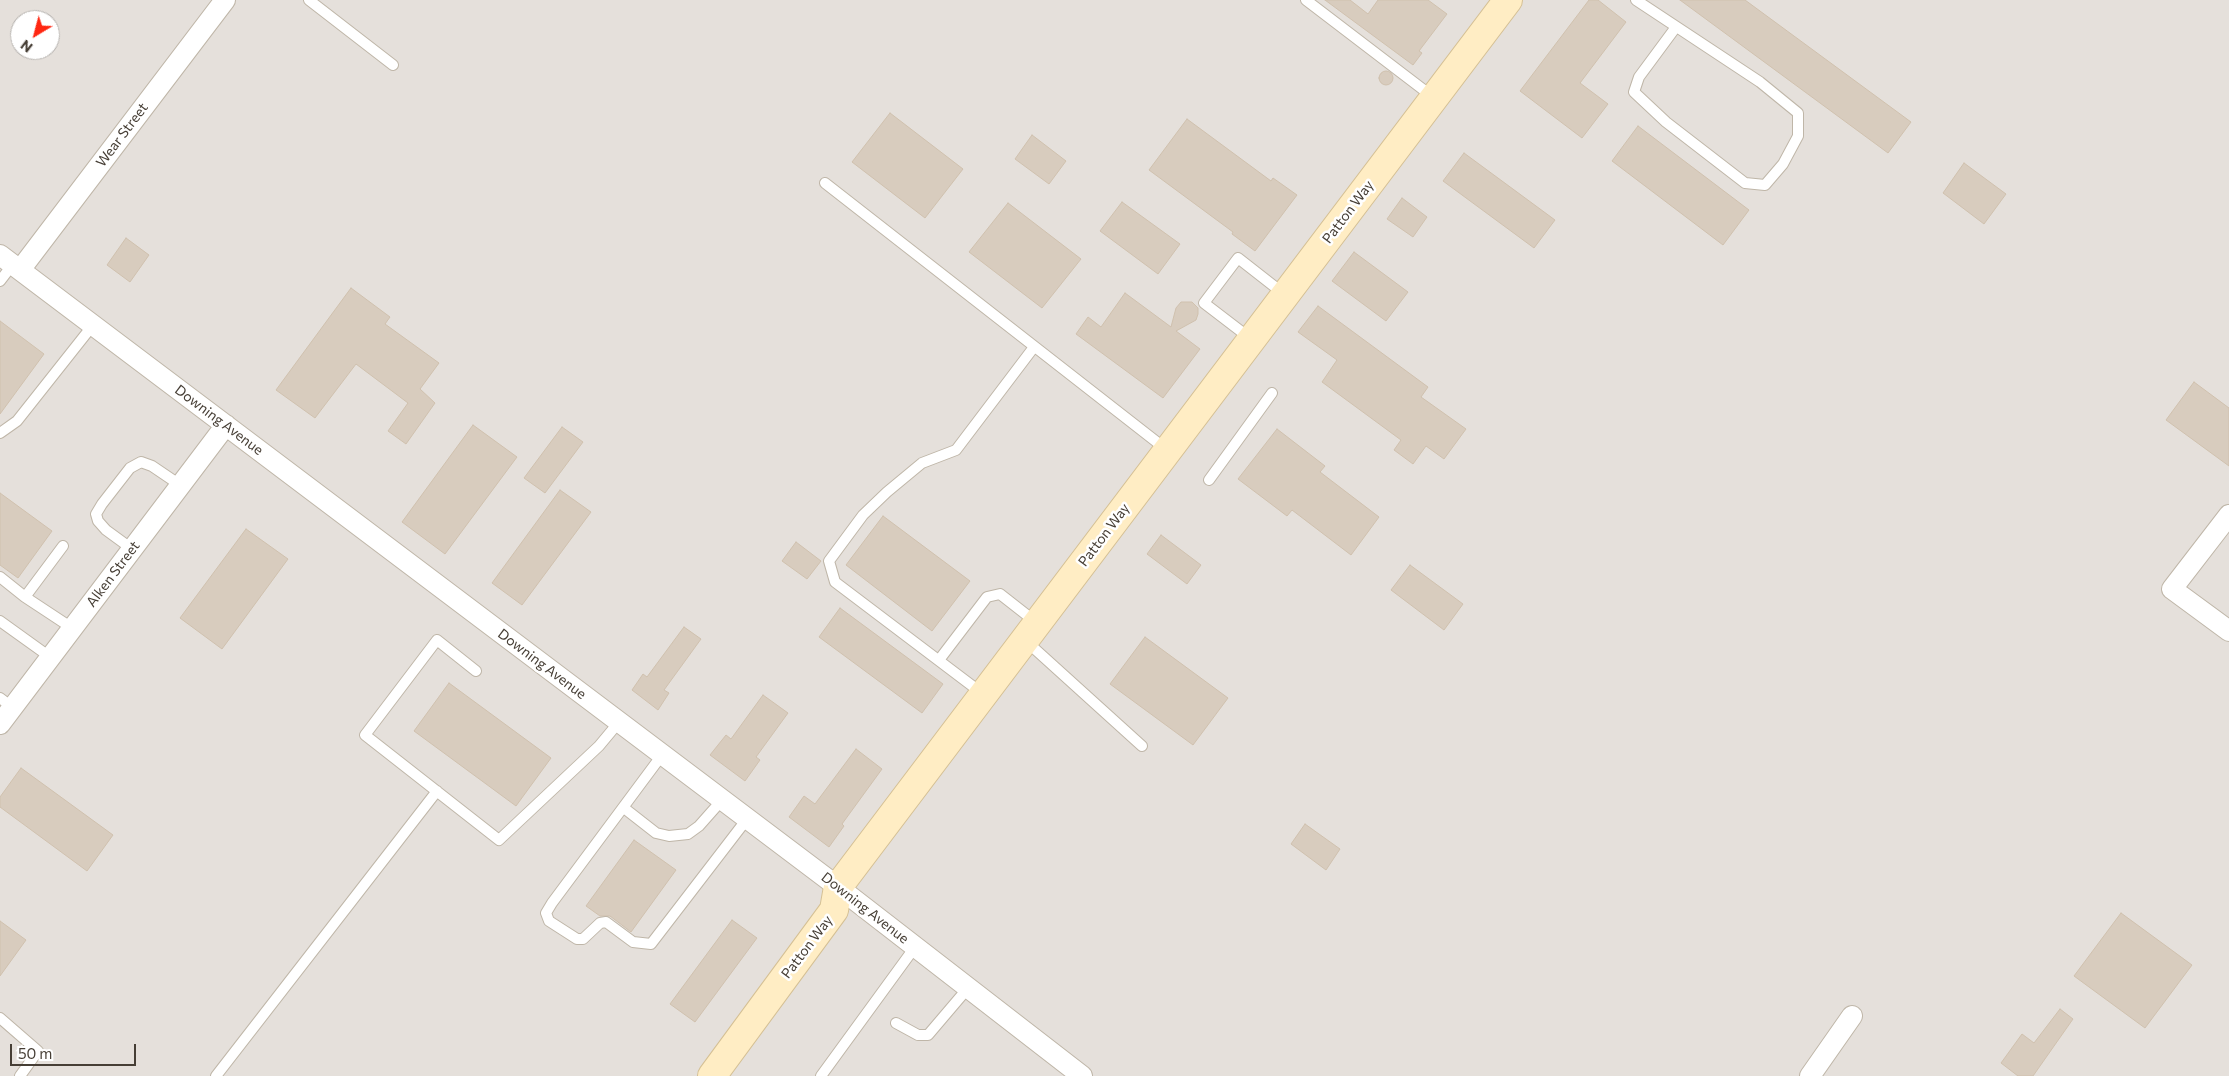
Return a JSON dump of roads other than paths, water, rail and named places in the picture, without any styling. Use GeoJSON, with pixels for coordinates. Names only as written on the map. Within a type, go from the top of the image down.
{"type":"FeatureCollection","features":[{"type":"Feature","properties":{"kind":"street","name":"Wear Street"},"geometry":{"type":"LineString","coordinates":[[11,263],[225,0]]}},
{"type":"Feature","properties":{"kind":"street","name":"Patton Way"},"geometry":{"type":"LineString","coordinates":[[712,1076],[834,910],[838,888],[1508,0]]}},
{"type":"Feature","properties":{"kind":"street","name":"Downing Avenue"},"geometry":{"type":"LineString","coordinates":[[11,263],[916,947],[1082,1076]]}},
{"type":"Feature","properties":{"kind":"street","name":"Alken Street"},"geometry":{"type":"LineString","coordinates":[[0,724],[6,703],[50,657],[226,425]]}},
{"type":"Feature","properties":{"kind":"street"},"geometry":{"type":"LineString","coordinates":[[2229,515],[2172,589],[2229,631]]}},
{"type":"Feature","properties":{"kind":"street"},"geometry":{"type":"LineString","coordinates":[[1810,1076],[1852,1016]]}},
{"type":"Feature","properties":{"kind":"lane"},"geometry":{"type":"LineString","coordinates":[[309,0],[393,65]]}},
{"type":"Feature","properties":{"kind":"lane"},"geometry":{"type":"LineString","coordinates":[[1306,0],[1434,98]]}},
{"type":"Feature","properties":{"kind":"lane"},"geometry":{"type":"LineString","coordinates":[[1636,0],[1760,82],[1798,113],[1798,136],[1783,164],[1765,185],[1745,182],[1666,122],[1634,92],[1639,77],[1676,27]]}},
{"type":"Feature","properties":{"kind":"lane"},"geometry":{"type":"LineString","coordinates":[[825,183],[1168,451]]}},
{"type":"Feature","properties":{"kind":"lane"},"geometry":{"type":"LineString","coordinates":[[1252,339],[1204,303],[1238,258],[1285,295]]}},
{"type":"Feature","properties":{"kind":"lane"},"geometry":{"type":"LineString","coordinates":[[0,281],[11,263]]}},
{"type":"Feature","properties":{"kind":"lane"},"geometry":{"type":"LineString","coordinates":[[0,433],[17,421],[93,325]]}},
{"type":"Feature","properties":{"kind":"lane"},"geometry":{"type":"LineString","coordinates":[[984,694],[835,582],[829,561],[863,514],[887,492],[922,463],[956,450],[1034,346]]}},
{"type":"Feature","properties":{"kind":"lane"},"geometry":{"type":"LineString","coordinates":[[1209,480],[1272,393]]}},
{"type":"Feature","properties":{"kind":"lane"},"geometry":{"type":"LineString","coordinates":[[132,549],[106,530],[98,521],[96,514],[108,497],[130,468],[141,462],[152,466],[180,485]]}},
{"type":"Feature","properties":{"kind":"lane"},"geometry":{"type":"LineString","coordinates":[[25,597],[63,546]]}},
{"type":"Feature","properties":{"kind":"lane"},"geometry":{"type":"LineString","coordinates":[[0,577],[25,597],[72,628]]}},
{"type":"Feature","properties":{"kind":"lane"},"geometry":{"type":"LineString","coordinates":[[939,660],[987,597],[1000,594],[1031,632],[1142,746]]}},
{"type":"Feature","properties":{"kind":"lane"},"geometry":{"type":"LineString","coordinates":[[0,621],[50,657]]}},
{"type":"Feature","properties":{"kind":"lane"},"geometry":{"type":"LineString","coordinates":[[476,671],[437,640],[365,735],[499,840],[600,746],[619,722]]}},
{"type":"Feature","properties":{"kind":"lane"},"geometry":{"type":"LineString","coordinates":[[662,755],[546,912],[549,921],[577,939],[583,940],[600,924],[606,922],[634,942],[651,944],[747,819]]}},
{"type":"Feature","properties":{"kind":"lane"},"geometry":{"type":"LineString","coordinates":[[216,1076],[437,791]]}},
{"type":"Feature","properties":{"kind":"lane"},"geometry":{"type":"LineString","coordinates":[[624,808],[656,833],[669,836],[688,834],[699,826],[722,800]]}},
{"type":"Feature","properties":{"kind":"lane"},"geometry":{"type":"LineString","coordinates":[[822,1076],[916,947]]}},
{"type":"Feature","properties":{"kind":"lane"},"geometry":{"type":"LineString","coordinates":[[896,1023],[918,1036],[928,1035],[968,988]]}},
{"type":"Feature","properties":{"kind":"lane"},"geometry":{"type":"LineString","coordinates":[[0,1018],[38,1051],[20,1076]]}}]}
